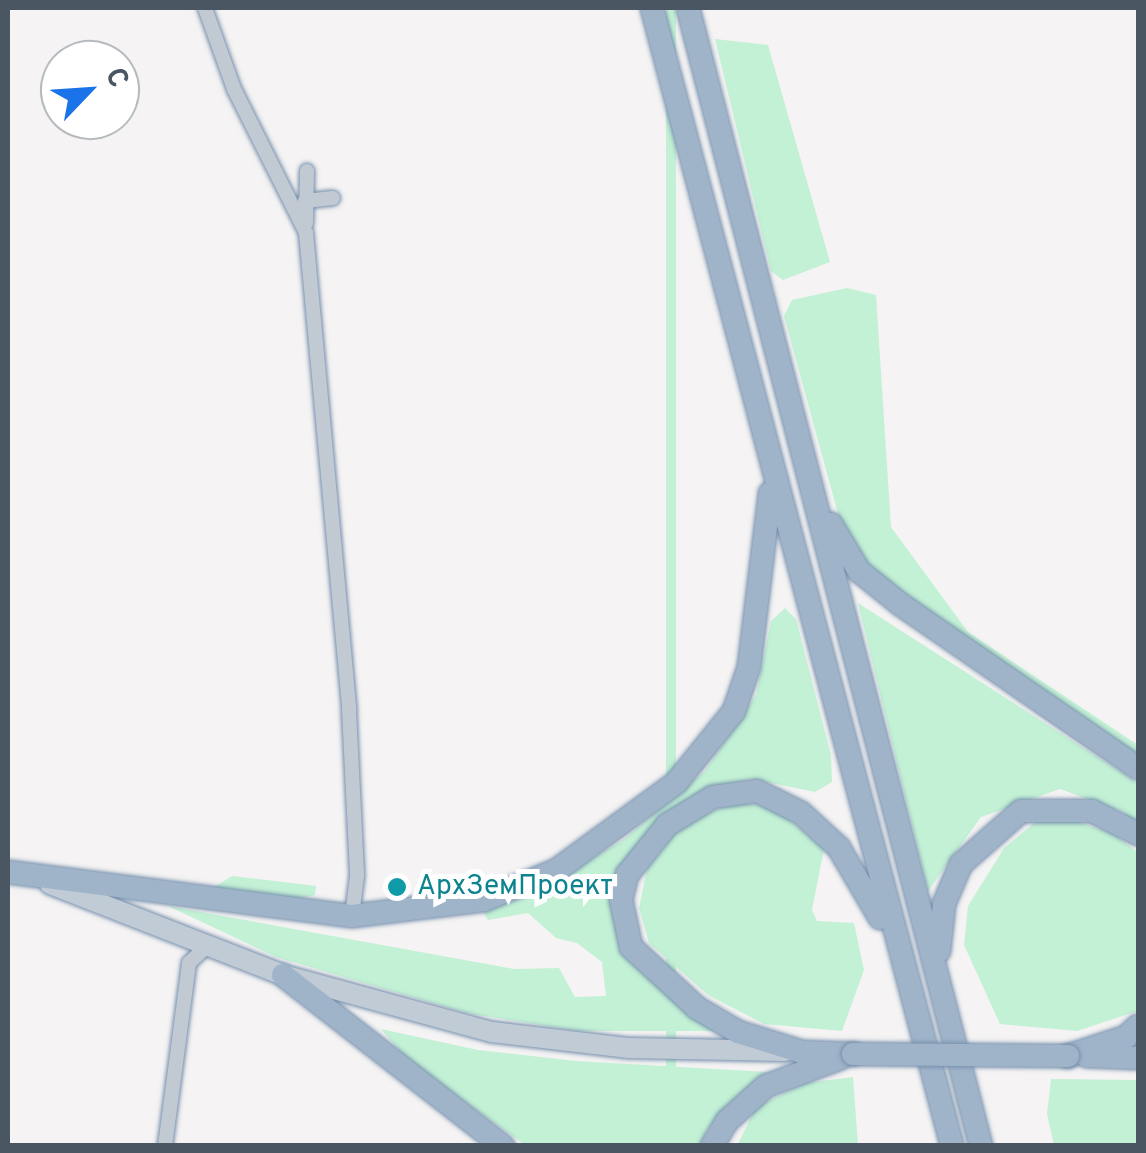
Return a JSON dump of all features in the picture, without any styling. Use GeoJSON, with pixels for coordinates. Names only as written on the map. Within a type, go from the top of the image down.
{"type":"FeatureCollection","features":[{"type":"Feature","properties":{"kind":"highway"},"geometry":{"type":"LineString","coordinates":[[652,8],[759,425],[916,1003],[949,1146]]}},
{"type":"Feature","properties":{"kind":"highway"},"geometry":{"type":"LineString","coordinates":[[688,8],[980,1146]]}},
{"type":"Feature","properties":{"kind":"highway"},"geometry":{"type":"LineString","coordinates":[[8,872],[352,916],[484,900],[557,870],[642,811],[710,744],[734,710],[752,648],[770,494],[759,425]]}},
{"type":"Feature","properties":{"kind":"highway"},"geometry":{"type":"LineString","coordinates":[[818,504],[859,571],[1011,685],[1138,768]]}},
{"type":"Feature","properties":{"kind":"highway"},"geometry":{"type":"LineString","coordinates":[[916,1003],[870,892],[839,848],[776,796],[734,789],[713,797],[667,825],[643,850],[627,875],[622,921],[647,967],[697,1008],[738,1032],[802,1052],[1136,1059]]}},
{"type":"Feature","properties":{"kind":"highway"},"geometry":{"type":"LineString","coordinates":[[943,1000],[938,939],[944,904],[962,864],[994,828],[1021,811],[1058,806],[1092,811],[1138,834]]}},
{"type":"Feature","properties":{"kind":"highway"},"geometry":{"type":"LineString","coordinates":[[282,975],[502,1146]]}},
{"type":"Feature","properties":{"kind":"highway"},"geometry":{"type":"LineString","coordinates":[[1068,1056],[1138,1026]]}},
{"type":"Feature","properties":{"kind":"highway"},"geometry":{"type":"LineString","coordinates":[[712,1146],[727,1121],[766,1086],[852,1054]]}},
{"type":"Feature","properties":{"kind":"main road"},"geometry":{"type":"LineString","coordinates":[[8,872],[94,899],[282,975],[492,1032],[629,1048],[802,1052]]}},
{"type":"Feature","properties":{"kind":"street"},"geometry":{"type":"LineString","coordinates":[[205,8],[234,89],[306,233]]}},
{"type":"Feature","properties":{"kind":"street"},"geometry":{"type":"LineString","coordinates":[[307,171],[306,233],[356,810],[352,916]]}},
{"type":"Feature","properties":{"kind":"street"},"geometry":{"type":"LineString","coordinates":[[305,201],[332,198]]}},
{"type":"Feature","properties":{"kind":"street"},"geometry":{"type":"LineString","coordinates":[[165,1146],[189,963],[207,946]]}},
{"type":"Feature","properties":{"kind":"green space"},"geometry":{"type":"Polygon","coordinates":[[[666,8],[676,8],[676,1146],[666,1146],[666,8]]]}},
{"type":"Feature","properties":{"kind":"green space"},"geometry":{"type":"Polygon","coordinates":[[[715,39],[768,45],[830,262],[783,280],[771,271],[715,39]]]}},
{"type":"Feature","properties":{"kind":"green space"},"geometry":{"type":"Polygon","coordinates":[[[847,288],[876,295],[891,527],[968,632],[1138,745],[1138,759],[870,569],[840,521],[784,316],[792,300],[847,288]]]}},
{"type":"Feature","properties":{"kind":"green space"},"geometry":{"type":"Polygon","coordinates":[[[858,603],[1138,783],[1138,829],[1123,812],[1060,789],[981,817],[928,891],[858,603]]]}},
{"type":"Feature","properties":{"kind":"green space"},"geometry":{"type":"Polygon","coordinates":[[[785,608],[796,619],[831,755],[832,782],[815,792],[752,779],[714,787],[657,826],[612,908],[716,1031],[577,1031],[466,1013],[276,957],[168,906],[514,969],[559,968],[575,997],[606,996],[602,962],[577,943],[556,938],[528,913],[488,920],[483,912],[536,893],[623,840],[705,771],[756,695],[771,621],[785,608]]]}},
{"type":"Feature","properties":{"kind":"green space"},"geometry":{"type":"Polygon","coordinates":[[[736,802],[775,808],[824,849],[812,910],[817,921],[854,923],[864,970],[842,1031],[764,1024],[708,995],[649,943],[639,908],[647,869],[685,823],[736,802]]]}},
{"type":"Feature","properties":{"kind":"green space"},"geometry":{"type":"Polygon","coordinates":[[[1061,816],[1114,834],[1138,853],[1138,1011],[1077,1031],[1000,1024],[964,945],[968,906],[1004,848],[1038,820],[1061,816]]]}},
{"type":"Feature","properties":{"kind":"green space"},"geometry":{"type":"Polygon","coordinates":[[[232,876],[316,886],[315,895],[297,899],[213,888],[232,876]]]}},
{"type":"Feature","properties":{"kind":"green space"},"geometry":{"type":"Polygon","coordinates":[[[381,1029],[478,1050],[576,1061],[767,1072],[707,1129],[702,1145],[525,1145],[408,1061],[381,1029]]]}},
{"type":"Feature","properties":{"kind":"green space"},"geometry":{"type":"Polygon","coordinates":[[[853,1077],[858,1145],[737,1146],[756,1107],[805,1083],[853,1077]]]}},
{"type":"Feature","properties":{"kind":"green space"},"geometry":{"type":"Polygon","coordinates":[[[1051,1079],[1138,1080],[1138,1145],[1054,1145],[1047,1114],[1051,1079]]]}},
{"type":"Feature","properties":{"kind":"place","name":"АрхЗемПроект"},"geometry":{"type":"Point","coordinates":[397,887]}}]}
